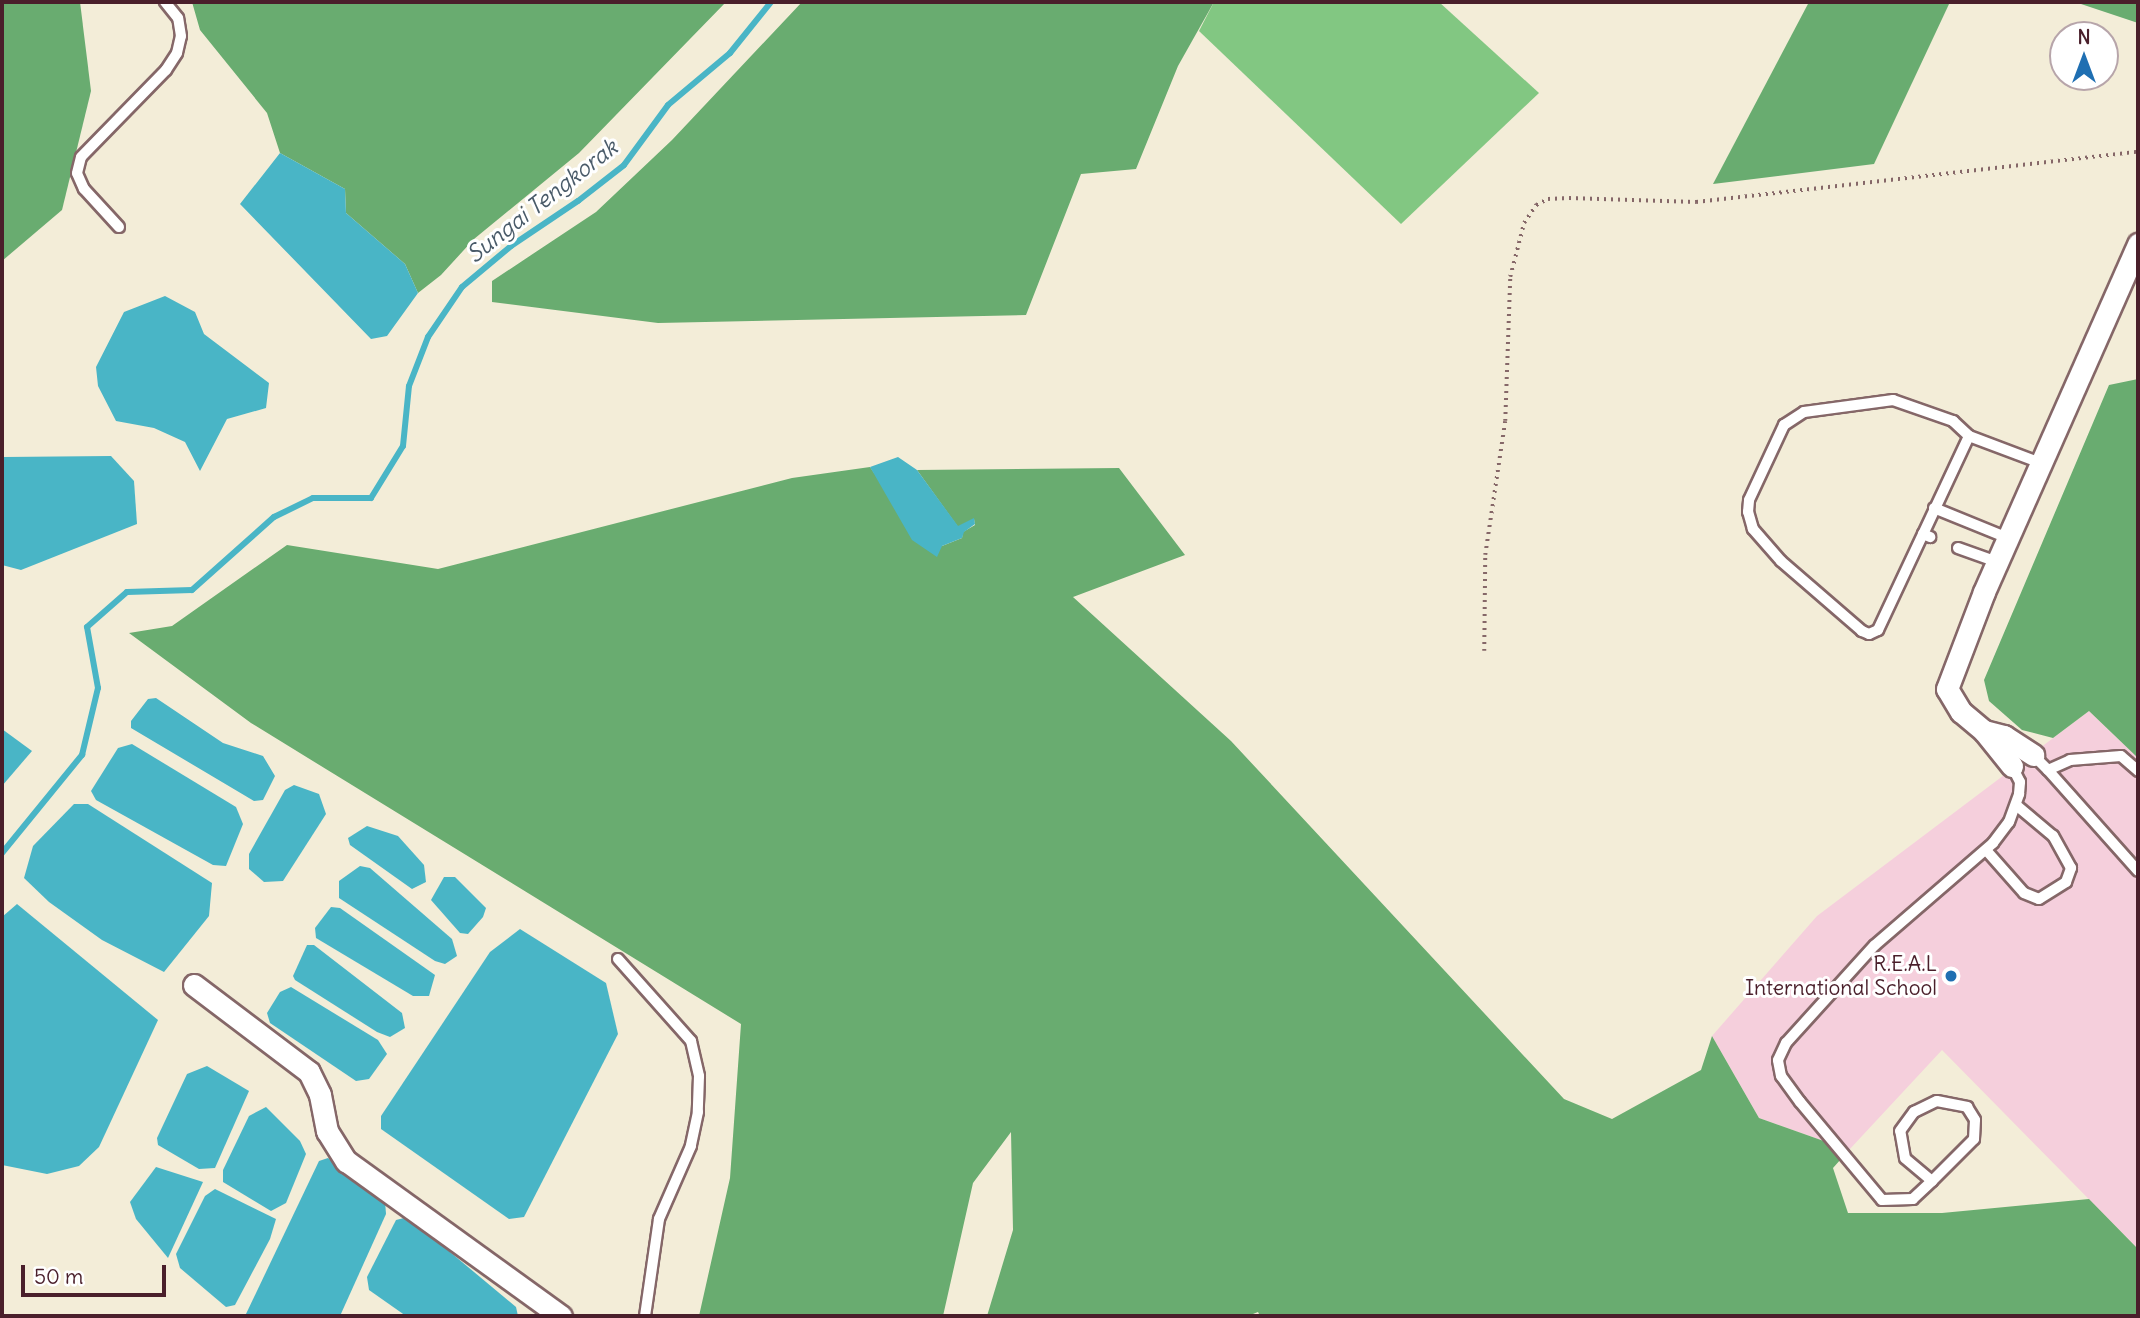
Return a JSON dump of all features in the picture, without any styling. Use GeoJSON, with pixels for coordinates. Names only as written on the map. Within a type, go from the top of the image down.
{"type":"FeatureCollection","features":[{"type":"Feature","properties":{"kind":"street"},"geometry":{"type":"LineString","coordinates":[[2012,766],[1984,731],[1961,712],[1947,690],[1997,562],[2138,244]]}},
{"type":"Feature","properties":{"kind":"street"},"geometry":{"type":"LineString","coordinates":[[1984,731],[2004,736],[2040,762]]}},
{"type":"Feature","properties":{"kind":"street"},"geometry":{"type":"LineString","coordinates":[[194,985],[309,1072],[320,1095],[327,1131],[346,1161],[552,1313]]}},
{"type":"Feature","properties":{"kind":"lane"},"geometry":{"type":"LineString","coordinates":[[118,228],[84,189],[77,173],[81,157],[166,70],[177,53],[181,36],[178,18],[165,2]]}},
{"type":"Feature","properties":{"kind":"lane"},"geometry":{"type":"LineString","coordinates":[[1969,436],[1934,508],[1927,536],[1878,630],[1870,634],[1862,631],[1781,561],[1753,529],[1748,512],[1749,500],[1784,425],[1804,412],[1893,401],[1953,421],[1969,436],[2041,463]]}},
{"type":"Feature","properties":{"kind":"lane"},"geometry":{"type":"LineString","coordinates":[[1934,508],[2008,538]]}},
{"type":"Feature","properties":{"kind":"lane"},"geometry":{"type":"LineString","coordinates":[[1958,548],[1997,562]]}},
{"type":"Feature","properties":{"kind":"lane"},"geometry":{"type":"LineString","coordinates":[[2040,762],[2121,756],[2138,771]]}},
{"type":"Feature","properties":{"kind":"lane"},"geometry":{"type":"LineString","coordinates":[[2040,762],[2138,871]]}},
{"type":"Feature","properties":{"kind":"lane"},"geometry":{"type":"LineString","coordinates":[[1932,1181],[1905,1158],[1900,1131],[1914,1112],[1937,1101],[1967,1107],[1975,1120],[1974,1139],[1932,1181],[1913,1199],[1882,1200],[1800,1102],[1781,1076],[1778,1059],[1786,1043],[1875,945],[1986,850],[2009,822],[2016,805],[2020,782],[2012,766]]}},
{"type":"Feature","properties":{"kind":"lane"},"geometry":{"type":"LineString","coordinates":[[1986,850],[2024,893],[2039,899],[2066,882],[2071,868],[2053,836],[2016,805]]}},
{"type":"Feature","properties":{"kind":"lane"},"geometry":{"type":"LineString","coordinates":[[618,959],[691,1041],[699,1076],[698,1112],[691,1146],[659,1219],[645,1316]]}},
{"type":"Feature","properties":{"kind":"path"},"geometry":{"type":"LineString","coordinates":[[1484,651],[1485,555],[1505,421],[1510,277],[1524,223],[1536,205],[1548,199],[1569,198],[1696,202],[2138,152]]}},
{"type":"Feature","properties":{"kind":"shaded area","name":"R.E.A.L International School"},"geometry":{"type":"Polygon","coordinates":[[[2089,711],[2138,758],[2138,1249],[1942,1050],[1849,1150],[1759,1118],[1712,1036],[1817,916],[2089,711]]]}},
{"type":"Feature","properties":{"kind":"green space"},"geometry":{"type":"Polygon","coordinates":[[[2,2],[80,2],[91,91],[62,210],[2,261],[2,2]]]}},
{"type":"Feature","properties":{"kind":"green space"},"geometry":{"type":"Polygon","coordinates":[[[192,2],[726,2],[579,153],[474,239],[441,275],[418,293],[405,264],[346,213],[345,189],[280,153],[267,113],[200,30],[192,2]]]}},
{"type":"Feature","properties":{"kind":"green space"},"geometry":{"type":"Polygon","coordinates":[[[802,2],[1214,2],[1178,66],[1136,169],[1081,174],[1026,315],[658,323],[492,302],[492,281],[596,212],[672,140],[802,2]]]}},
{"type":"Feature","properties":{"kind":"green space"},"geometry":{"type":"Polygon","coordinates":[[[1214,2],[1439,2],[1539,93],[1401,224],[1199,31],[1214,2]]]}},
{"type":"Feature","properties":{"kind":"green space"},"geometry":{"type":"Polygon","coordinates":[[[1809,2],[1950,2],[1874,164],[1713,184],[1809,2]]]}},
{"type":"Feature","properties":{"kind":"green space"},"geometry":{"type":"Polygon","coordinates":[[[2075,2],[2138,2],[2138,23],[2075,2]]]}},
{"type":"Feature","properties":{"kind":"green space"},"geometry":{"type":"Polygon","coordinates":[[[2138,379],[2138,758],[2089,711],[2053,738],[2022,730],[1989,701],[1984,680],[2109,385],[2138,379]]]}},
{"type":"Feature","properties":{"kind":"green space"},"geometry":{"type":"Polygon","coordinates":[[[870,467],[881,483],[942,546],[962,538],[963,532],[975,525],[974,519],[958,527],[917,470],[1119,468],[1185,555],[1073,597],[1231,741],[1564,1099],[1612,1119],[1701,1070],[1712,1036],[1759,1118],[1849,1150],[1833,1168],[1848,1213],[1942,1213],[2089,1199],[2138,1249],[2138,1316],[1260,1316],[1258,1312],[1248,1316],[987,1316],[1013,1230],[1011,1132],[973,1183],[943,1316],[699,1316],[730,1178],[741,1024],[251,723],[129,633],[172,626],[287,545],[438,569],[792,478],[870,467]]]}},
{"type":"Feature","properties":{"kind":"water"},"geometry":{"type":"Polygon","coordinates":[[[280,153],[345,189],[346,213],[405,264],[418,293],[387,336],[371,339],[240,204],[280,153]]]}},
{"type":"Feature","properties":{"kind":"water"},"geometry":{"type":"Polygon","coordinates":[[[165,296],[195,312],[204,334],[269,383],[266,408],[227,419],[200,471],[185,442],[154,428],[116,421],[98,386],[96,367],[124,312],[165,296]]]}},
{"type":"Feature","properties":{"kind":"water"},"geometry":{"type":"Polygon","coordinates":[[[111,456],[134,481],[137,524],[21,570],[2,565],[4,457],[111,456]]]}},
{"type":"Feature","properties":{"kind":"water"},"geometry":{"type":"Polygon","coordinates":[[[898,457],[917,470],[958,526],[974,518],[975,524],[964,532],[962,538],[942,546],[937,557],[912,540],[870,467],[898,457]]]}},
{"type":"Feature","properties":{"kind":"water"},"geometry":{"type":"Polygon","coordinates":[[[156,698],[223,743],[263,756],[275,776],[263,800],[254,801],[131,728],[131,721],[148,699],[156,698]]]}},
{"type":"Feature","properties":{"kind":"water"},"geometry":{"type":"Polygon","coordinates":[[[2,729],[32,751],[2,786],[2,729]]]}},
{"type":"Feature","properties":{"kind":"water"},"geometry":{"type":"Polygon","coordinates":[[[132,744],[236,807],[243,824],[226,866],[213,865],[96,800],[91,791],[118,748],[132,744]]]}},
{"type":"Feature","properties":{"kind":"water"},"geometry":{"type":"Polygon","coordinates":[[[294,785],[319,794],[326,814],[283,881],[264,882],[249,869],[249,854],[285,790],[294,785]]]}},
{"type":"Feature","properties":{"kind":"water"},"geometry":{"type":"Polygon","coordinates":[[[74,804],[88,804],[212,883],[209,916],[164,972],[102,940],[49,902],[24,878],[33,846],[74,804]]]}},
{"type":"Feature","properties":{"kind":"water"},"geometry":{"type":"Polygon","coordinates":[[[367,826],[398,836],[424,865],[426,882],[412,889],[350,845],[348,838],[367,826]]]}},
{"type":"Feature","properties":{"kind":"water"},"geometry":{"type":"Polygon","coordinates":[[[360,866],[370,868],[452,939],[457,956],[445,964],[435,961],[339,898],[339,881],[360,866]]]}},
{"type":"Feature","properties":{"kind":"water"},"geometry":{"type":"Polygon","coordinates":[[[444,877],[455,877],[486,908],[483,917],[468,934],[460,933],[431,900],[444,877]]]}},
{"type":"Feature","properties":{"kind":"water"},"geometry":{"type":"Polygon","coordinates":[[[17,904],[158,1020],[99,1147],[79,1166],[47,1174],[2,1165],[2,917],[17,904]]]}},
{"type":"Feature","properties":{"kind":"water"},"geometry":{"type":"Polygon","coordinates":[[[331,907],[340,908],[435,975],[429,996],[413,996],[316,938],[315,928],[331,907]]]}},
{"type":"Feature","properties":{"kind":"water"},"geometry":{"type":"Polygon","coordinates":[[[520,929],[606,983],[618,1034],[524,1217],[509,1219],[381,1129],[381,1116],[490,952],[520,929]]]}},
{"type":"Feature","properties":{"kind":"water"},"geometry":{"type":"Polygon","coordinates":[[[307,945],[314,945],[402,1013],[405,1028],[390,1037],[377,1032],[295,980],[293,976],[307,945]]]}},
{"type":"Feature","properties":{"kind":"water"},"geometry":{"type":"Polygon","coordinates":[[[291,987],[378,1040],[387,1054],[369,1079],[356,1081],[270,1023],[267,1013],[280,992],[291,987]]]}},
{"type":"Feature","properties":{"kind":"water"},"geometry":{"type":"Polygon","coordinates":[[[207,1066],[249,1091],[215,1168],[199,1169],[158,1145],[157,1138],[187,1074],[207,1066]]]}},
{"type":"Feature","properties":{"kind":"water"},"geometry":{"type":"Polygon","coordinates":[[[266,1107],[300,1141],[306,1154],[286,1203],[271,1211],[223,1182],[223,1170],[249,1116],[266,1107]]]}},
{"type":"Feature","properties":{"kind":"water"},"geometry":{"type":"Polygon","coordinates":[[[328,1158],[385,1201],[386,1214],[340,1316],[245,1316],[319,1161],[328,1158]]]}},
{"type":"Feature","properties":{"kind":"water"},"geometry":{"type":"Polygon","coordinates":[[[156,1167],[203,1182],[168,1258],[136,1219],[130,1202],[156,1167]]]}},
{"type":"Feature","properties":{"kind":"water"},"geometry":{"type":"Polygon","coordinates":[[[215,1189],[276,1219],[270,1239],[235,1305],[226,1307],[180,1268],[176,1254],[205,1196],[215,1189]]]}},
{"type":"Feature","properties":{"kind":"water"},"geometry":{"type":"Polygon","coordinates":[[[408,1217],[516,1307],[518,1316],[406,1316],[369,1290],[367,1277],[396,1220],[408,1217]]]}},
{"type":"Feature","properties":{"kind":"waterway","name":"Sungai Tengkorak"},"geometry":{"type":"LineString","coordinates":[[2,853],[82,755],[98,688],[87,627],[127,592],[192,590],[274,517],[313,498],[371,498],[403,446],[409,386],[428,337],[462,287],[511,246],[578,201],[624,165],[668,105],[730,53],[771,2]]}},
{"type":"Feature","properties":{"kind":"place","name":"R.E.A.L International School"},"geometry":{"type":"Point","coordinates":[1951,976]}}]}
